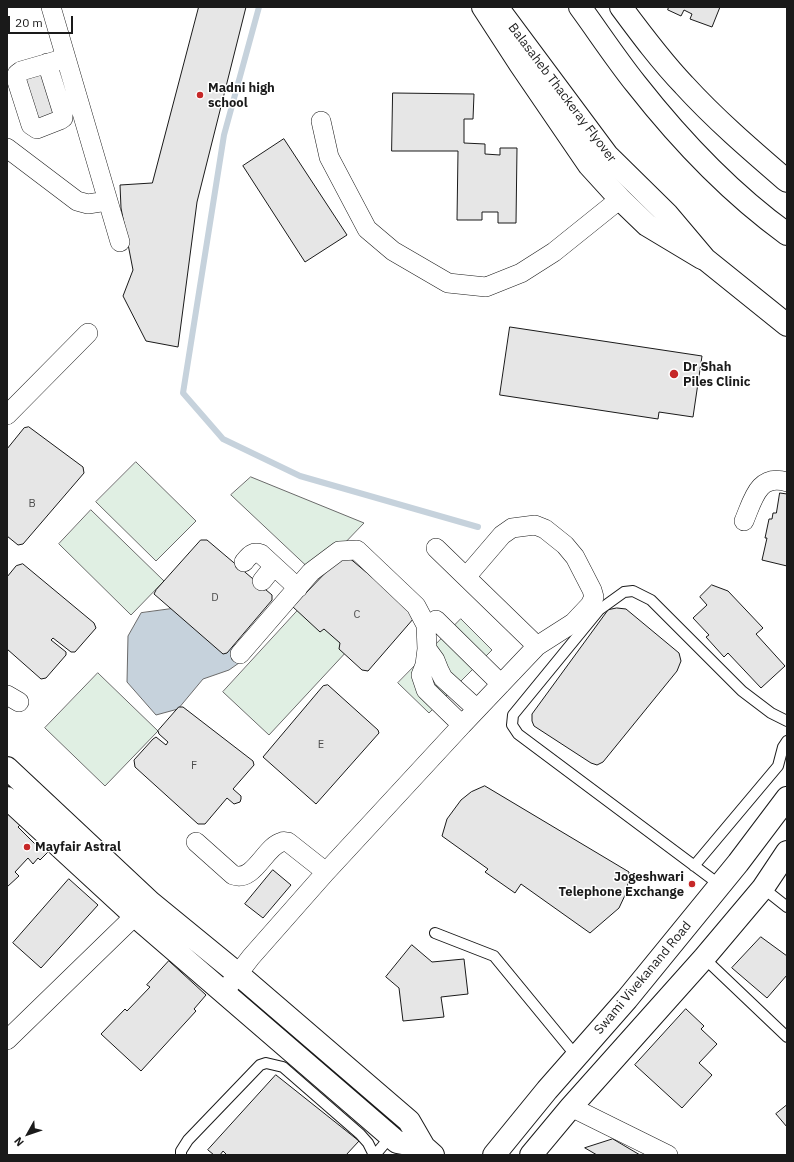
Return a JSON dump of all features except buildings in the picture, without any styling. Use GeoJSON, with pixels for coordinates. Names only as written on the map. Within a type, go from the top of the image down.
{"type":"FeatureCollection","features":[{"type":"Feature","properties":{"kind":"street"},"geometry":{"type":"LineString","coordinates":[[51,7],[120,242]]}},
{"type":"Feature","properties":{"kind":"street"},"geometry":{"type":"LineString","coordinates":[[483,7],[520,64],[589,164],[620,199],[647,225],[705,259]]}},
{"type":"Feature","properties":{"kind":"street","name":"Balasaheb Thackeray Flyover"},"geometry":{"type":"LineString","coordinates":[[497,7],[607,155],[667,214],[705,259],[787,325]]}},
{"type":"Feature","properties":{"kind":"street"},"geometry":{"type":"LineString","coordinates":[[580,7],[635,84],[697,156],[764,217],[787,234]]}},
{"type":"Feature","properties":{"kind":"street"},"geometry":{"type":"LineString","coordinates":[[621,7],[645,39],[684,85],[739,140],[787,181]]}},
{"type":"Feature","properties":{"kind":"street"},"geometry":{"type":"LineString","coordinates":[[47,63],[66,58]]}},
{"type":"Feature","properties":{"kind":"street"},"geometry":{"type":"LineString","coordinates":[[321,120],[329,156],[367,229],[393,251],[448,283],[486,287],[521,273],[554,252],[620,199]]}},
{"type":"Feature","properties":{"kind":"street"},"geometry":{"type":"LineString","coordinates":[[7,148],[77,201],[88,204],[107,201]]}},
{"type":"Feature","properties":{"kind":"street"},"geometry":{"type":"LineString","coordinates":[[7,415],[88,333]]}},
{"type":"Feature","properties":{"kind":"street"},"geometry":{"type":"LineString","coordinates":[[744,521],[758,489],[764,483],[772,480],[787,482]]}},
{"type":"Feature","properties":{"kind":"street"},"geometry":{"type":"LineString","coordinates":[[224,992],[251,957],[326,872],[500,684],[536,646],[573,623],[590,605],[594,597],[575,557],[565,545],[544,529],[535,525],[512,528],[502,535],[466,577]]}},
{"type":"Feature","properties":{"kind":"street"},"geometry":{"type":"LineString","coordinates":[[436,548],[536,646]]}},
{"type":"Feature","properties":{"kind":"street"},"geometry":{"type":"LineString","coordinates":[[240,654],[311,572],[339,551],[357,550],[416,606],[426,625],[427,649],[425,665],[421,675],[426,690],[462,725]]}},
{"type":"Feature","properties":{"kind":"street"},"geometry":{"type":"LineString","coordinates":[[244,562],[256,552],[261,554],[298,588]]}},
{"type":"Feature","properties":{"kind":"street"},"geometry":{"type":"LineString","coordinates":[[262,581],[274,566]]}},
{"type":"Feature","properties":{"kind":"street"},"geometry":{"type":"LineString","coordinates":[[436,620],[500,684]]}},
{"type":"Feature","properties":{"kind":"street"},"geometry":{"type":"LineString","coordinates":[[427,649],[435,660],[443,678],[477,709]]}},
{"type":"Feature","properties":{"kind":"street"},"geometry":{"type":"LineString","coordinates":[[9,773],[289,1060],[397,1142],[428,1151]]}},
{"type":"Feature","properties":{"kind":"street"},"geometry":{"type":"LineString","coordinates":[[7,798],[143,909],[238,974],[409,1121],[428,1151]]}},
{"type":"Feature","properties":{"kind":"street","name":"Swami Vivekanand Road"},"geometry":{"type":"LineString","coordinates":[[494,1155],[547,1090],[627,999],[720,885],[787,798]]}},
{"type":"Feature","properties":{"kind":"street"},"geometry":{"type":"LineString","coordinates":[[196,842],[233,875],[238,877],[249,872],[275,845],[281,842],[288,842],[326,872]]}},
{"type":"Feature","properties":{"kind":"street"},"geometry":{"type":"LineString","coordinates":[[531,1155],[571,1107],[704,958],[763,888],[787,852]]}},
{"type":"Feature","properties":{"kind":"street"},"geometry":{"type":"LineString","coordinates":[[7,1040],[143,909]]}},
{"type":"Feature","properties":{"kind":"street"},"geometry":{"type":"LineString","coordinates":[[571,1107],[668,1155]]}},
{"type":"Feature","properties":{"kind":"lane"},"geometry":{"type":"LineString","coordinates":[[720,885],[518,734],[512,725],[513,715],[599,610],[624,592],[633,591],[651,600],[742,691],[771,713],[787,721]]}},
{"type":"Feature","properties":{"kind":"lane"},"geometry":{"type":"LineString","coordinates":[[694,866],[778,766],[783,747],[787,741]]}},
{"type":"Feature","properties":{"kind":"lane"},"geometry":{"type":"LineString","coordinates":[[763,888],[787,906]]}},
{"type":"Feature","properties":{"kind":"lane"},"geometry":{"type":"LineString","coordinates":[[435,933],[494,956],[577,1057]]}},
{"type":"Feature","properties":{"kind":"lane"},"geometry":{"type":"LineString","coordinates":[[704,958],[787,1037]]}},
{"type":"Feature","properties":{"kind":"lane"},"geometry":{"type":"LineString","coordinates":[[180,1155],[188,1140],[260,1065],[289,1060],[360,1134],[368,1143],[375,1155],[391,1136]]}},
{"type":"Feature","properties":{"kind":"green space"},"geometry":{"type":"Polygon","coordinates":[[[136,462],[196,521],[156,561],[96,502],[136,462]]]}},
{"type":"Feature","properties":{"kind":"green space"},"geometry":{"type":"Polygon","coordinates":[[[251,477],[364,523],[315,574],[231,495],[251,477]]]}},
{"type":"Feature","properties":{"kind":"green space"},"geometry":{"type":"Polygon","coordinates":[[[91,510],[164,581],[131,615],[59,544],[91,510]]]}},
{"type":"Feature","properties":{"kind":"green space"},"geometry":{"type":"Polygon","coordinates":[[[301,607],[348,650],[269,735],[223,692],[301,607]]]}},
{"type":"Feature","properties":{"kind":"green space"},"geometry":{"type":"Polygon","coordinates":[[[461,619],[492,650],[429,713],[398,683],[461,619]]]}},
{"type":"Feature","properties":{"kind":"green space"},"geometry":{"type":"Polygon","coordinates":[[[98,673],[158,731],[105,786],[45,728],[98,673]]]}},
{"type":"Feature","properties":{"kind":"shaded area"},"geometry":{"type":"Polygon","coordinates":[[[185,607],[231,639],[246,658],[229,670],[203,679],[178,709],[156,715],[127,682],[128,636],[141,613],[185,607]]]}},
{"type":"Feature","properties":{"kind":"waterway"},"geometry":{"type":"LineString","coordinates":[[259,7],[224,135],[183,393],[223,439],[300,476],[478,527]]}},
{"type":"Feature","properties":{"kind":"place","name":"Madni high school"},"geometry":{"type":"Point","coordinates":[200,95]}},
{"type":"Feature","properties":{"kind":"place","name":"Dr Shah Piles Clinic"},"geometry":{"type":"Point","coordinates":[674,374]}},
{"type":"Feature","properties":{"kind":"place","name":"Mayfair Astral"},"geometry":{"type":"Point","coordinates":[27,847]}},
{"type":"Feature","properties":{"kind":"place","name":"Jogeshwari Telephone Exchange"},"geometry":{"type":"Point","coordinates":[692,884]}}]}
